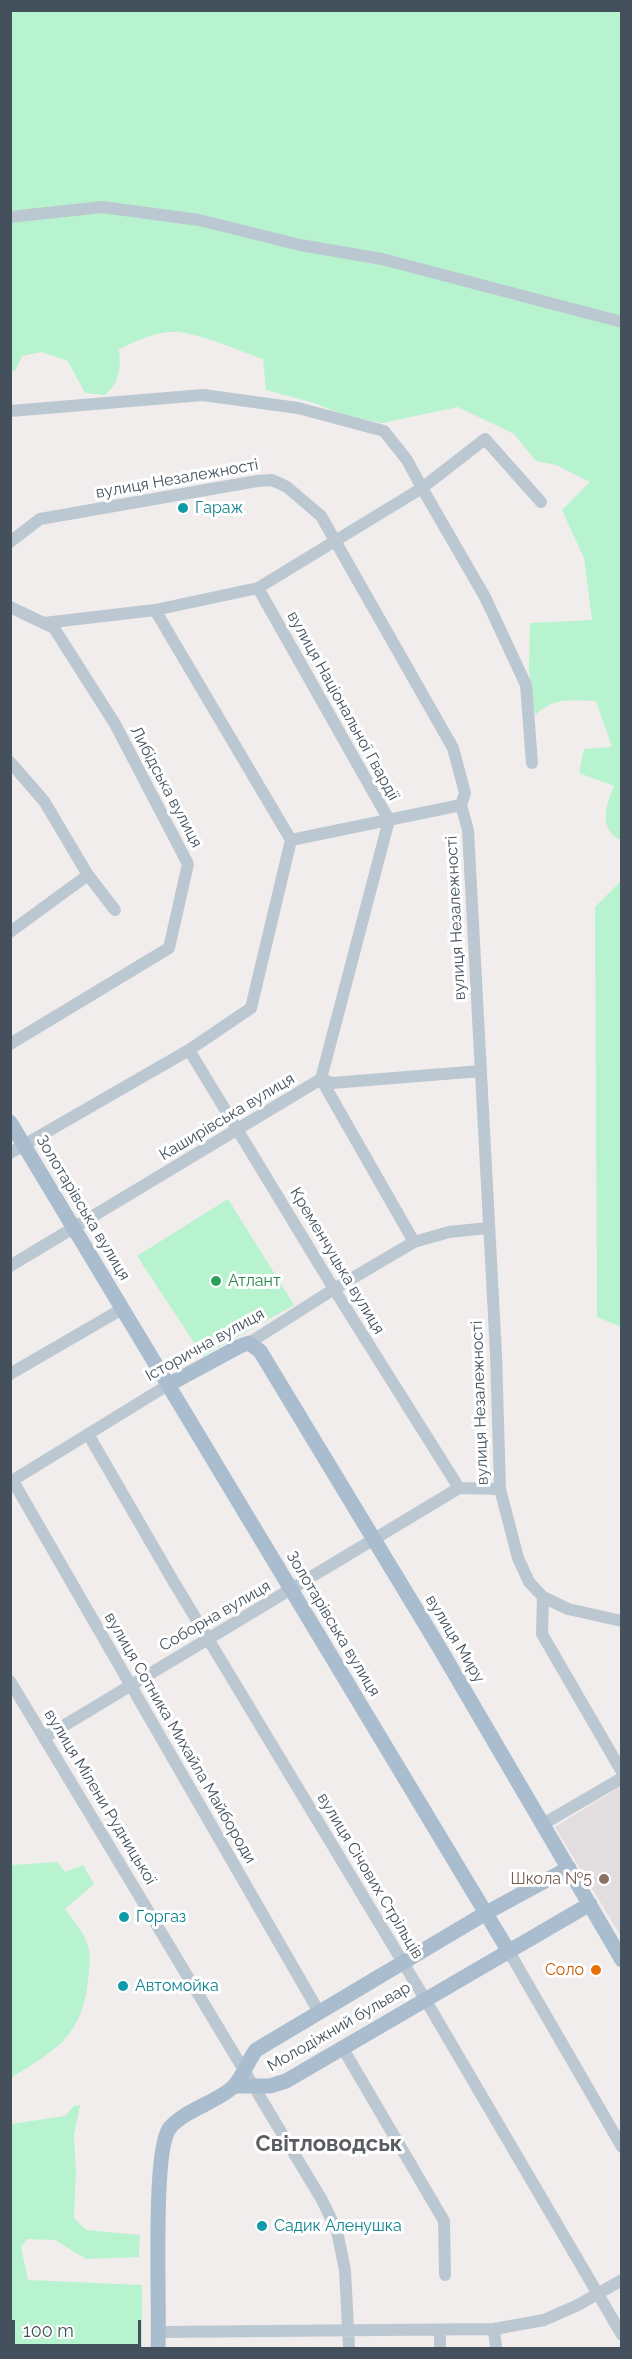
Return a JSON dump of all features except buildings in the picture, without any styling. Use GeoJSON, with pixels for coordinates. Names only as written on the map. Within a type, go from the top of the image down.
{"type":"FeatureCollection","features":[{"type":"Feature","properties":{"kind":"main road","name":"Золотарівська вулиця"},"geometry":{"type":"LineString","coordinates":[[10,1122],[508,1950]]}},
{"type":"Feature","properties":{"kind":"main road","name":"Історична вулиця"},"geometry":{"type":"LineString","coordinates":[[168,1386],[249,1343]]}},
{"type":"Feature","properties":{"kind":"main road","name":"вулиця Миру"},"geometry":{"type":"LineString","coordinates":[[249,1343],[260,1351],[590,1904],[617,1941],[621,1960]]}},
{"type":"Feature","properties":{"kind":"main road","name":"Молодіжний бульвар"},"geometry":{"type":"LineString","coordinates":[[569,1868],[486,1913],[256,2050],[234,2086],[270,2086],[286,2081],[590,1904]]}},
{"type":"Feature","properties":{"kind":"main road"},"geometry":{"type":"LineString","coordinates":[[158,2349],[159,2183],[165,2139],[170,2128],[182,2118],[234,2086]]}},
{"type":"Feature","properties":{"kind":"street"},"geometry":{"type":"LineString","coordinates":[[10,217],[102,207],[199,220],[300,245],[382,259],[621,322]]}},
{"type":"Feature","properties":{"kind":"street"},"geometry":{"type":"LineString","coordinates":[[10,411],[203,395],[298,408],[384,431],[407,460],[485,597],[526,686],[532,763]]}},
{"type":"Feature","properties":{"kind":"street"},"geometry":{"type":"LineString","coordinates":[[44,623],[155,610],[258,588],[422,488],[484,439],[541,502]]}},
{"type":"Feature","properties":{"kind":"street","name":"вулиця Незалежності"},"geometry":{"type":"LineString","coordinates":[[10,542],[40,519],[272,480],[301,496],[321,516],[453,748],[465,793],[461,805],[468,830],[496,1354],[500,1489],[518,1558],[529,1582],[543,1597],[568,1609],[621,1621]]}},
{"type":"Feature","properties":{"kind":"street","name":"вулиця Національної Гвардії"},"geometry":{"type":"LineString","coordinates":[[258,588],[389,820],[321,1079]]}},
{"type":"Feature","properties":{"kind":"street","name":"Либідська вулиця"},"geometry":{"type":"LineString","coordinates":[[10,607],[54,628],[115,724],[188,864],[169,948],[10,1044]]}},
{"type":"Feature","properties":{"kind":"street"},"geometry":{"type":"LineString","coordinates":[[10,1153],[189,1050],[251,1008],[291,840],[155,610]]}},
{"type":"Feature","properties":{"kind":"street"},"geometry":{"type":"LineString","coordinates":[[11,765],[44,801],[88,875],[115,910]]}},
{"type":"Feature","properties":{"kind":"street"},"geometry":{"type":"LineString","coordinates":[[291,840],[461,805]]}},
{"type":"Feature","properties":{"kind":"street"},"geometry":{"type":"LineString","coordinates":[[10,932],[88,875]]}},
{"type":"Feature","properties":{"kind":"street","name":"Кременчуцька вулиця"},"geometry":{"type":"LineString","coordinates":[[189,1050],[334,1289],[459,1488]]}},
{"type":"Feature","properties":{"kind":"street","name":"Каширівська вулиця"},"geometry":{"type":"LineString","coordinates":[[10,1266],[321,1079],[332,1083],[481,1071]]}},
{"type":"Feature","properties":{"kind":"street"},"geometry":{"type":"LineString","coordinates":[[321,1079],[414,1242]]}},
{"type":"Feature","properties":{"kind":"street","name":"Історична вулиця"},"geometry":{"type":"LineString","coordinates":[[249,1343],[414,1242],[449,1232],[488,1228]]}},
{"type":"Feature","properties":{"kind":"street"},"geometry":{"type":"LineString","coordinates":[[10,1374],[122,1309]]}},
{"type":"Feature","properties":{"kind":"street","name":"Історична вулиця"},"geometry":{"type":"LineString","coordinates":[[11,1482],[168,1386]]}},
{"type":"Feature","properties":{"kind":"street","name":"вулиця Січових Стрільців"},"geometry":{"type":"LineString","coordinates":[[88,1434],[621,2335]]}},
{"type":"Feature","properties":{"kind":"street","name":"вулиця Сотника Михайла Майбороди"},"geometry":{"type":"LineString","coordinates":[[11,1482],[319,2012]]}},
{"type":"Feature","properties":{"kind":"street"},"geometry":{"type":"LineString","coordinates":[[459,1488],[500,1489]]}},
{"type":"Feature","properties":{"kind":"street","name":"Соборна вулиця"},"geometry":{"type":"LineString","coordinates":[[45,1737],[459,1488]]}},
{"type":"Feature","properties":{"kind":"street"},"geometry":{"type":"LineString","coordinates":[[543,1597],[542,1634],[621,1772]]}},
{"type":"Feature","properties":{"kind":"street","name":"вулиця Мілени Рудницької"},"geometry":{"type":"LineString","coordinates":[[10,1681],[322,2200],[337,2231],[345,2270],[350,2331],[349,2349]]}},
{"type":"Feature","properties":{"kind":"street"},"geometry":{"type":"LineString","coordinates":[[543,1824],[621,1778]]}},
{"type":"Feature","properties":{"kind":"street","name":"Золотарівська вулиця"},"geometry":{"type":"LineString","coordinates":[[508,1950],[621,2147]]}},
{"type":"Feature","properties":{"kind":"street"},"geometry":{"type":"LineString","coordinates":[[342,2047],[444,2221],[445,2275]]}},
{"type":"Feature","properties":{"kind":"street"},"geometry":{"type":"LineString","coordinates":[[159,2332],[494,2329],[544,2320],[621,2280]]}},
{"type":"Feature","properties":{"kind":"street"},"geometry":{"type":"LineString","coordinates":[[494,2329],[496,2349]]}},
{"type":"Feature","properties":{"kind":"street"},"geometry":{"type":"LineString","coordinates":[[440,2331],[440,2349]]}},
{"type":"Feature","properties":{"kind":"shaded area","name":"Школа №5"},"geometry":{"type":"Polygon","coordinates":[[[621,1786],[622,1931],[619,1933],[555,1827],[621,1786]]]}},
{"type":"Feature","properties":{"kind":"green space"},"geometry":{"type":"Polygon","coordinates":[[[11,11],[621,11],[621,840],[609,830],[606,816],[608,801],[614,786],[579,773],[584,749],[612,747],[596,701],[556,702],[535,715],[529,671],[530,623],[592,620],[584,558],[562,510],[590,482],[556,465],[536,461],[514,434],[458,407],[382,423],[347,416],[314,403],[266,390],[263,359],[187,333],[155,334],[119,349],[120,362],[117,380],[105,395],[85,393],[68,361],[42,352],[22,356],[15,371],[11,371],[11,11]]]}},
{"type":"Feature","properties":{"kind":"green space"},"geometry":{"type":"Polygon","coordinates":[[[621,881],[621,1327],[597,1317],[595,907],[621,881]]]}},
{"type":"Feature","properties":{"kind":"green space","name":"Атлант"},"geometry":{"type":"Polygon","coordinates":[[[228,1199],[294,1305],[203,1356],[137,1256],[228,1199]]]}},
{"type":"Feature","properties":{"kind":"green space"},"geometry":{"type":"Polygon","coordinates":[[[57,1862],[65,1872],[83,1865],[94,1884],[65,1909],[87,1942],[90,1964],[85,2000],[72,2029],[63,2040],[53,2050],[11,2078],[11,1865],[57,1862]]]}},
{"type":"Feature","properties":{"kind":"green space"},"geometry":{"type":"Polygon","coordinates":[[[80,2105],[74,2135],[76,2173],[74,2218],[86,2230],[140,2235],[139,2257],[86,2259],[55,2240],[27,2239],[21,2247],[28,2280],[142,2285],[142,2348],[11,2348],[11,2124],[65,2116],[74,2106],[80,2105]]]}},
{"type":"Feature","properties":{"kind":"place","name":"Гараж"},"geometry":{"type":"Point","coordinates":[183,508]}},
{"type":"Feature","properties":{"kind":"place","name":"Атлант"},"geometry":{"type":"Point","coordinates":[216,1281]}},
{"type":"Feature","properties":{"kind":"place","name":"Школа №5"},"geometry":{"type":"Point","coordinates":[604,1879]}},
{"type":"Feature","properties":{"kind":"place","name":"Горгаз"},"geometry":{"type":"Point","coordinates":[124,1917]}},
{"type":"Feature","properties":{"kind":"place","name":"Соло"},"geometry":{"type":"Point","coordinates":[596,1970]}},
{"type":"Feature","properties":{"kind":"place","name":"Автомойка"},"geometry":{"type":"Point","coordinates":[123,1986]}},
{"type":"Feature","properties":{"kind":"place","name":"Садик Аленушка"},"geometry":{"type":"Point","coordinates":[262,2226]}},
{"type":"Feature","properties":{"kind":"district","name":"Світловодськ"},"geometry":{"type":"Point","coordinates":[329,2144]}}]}
